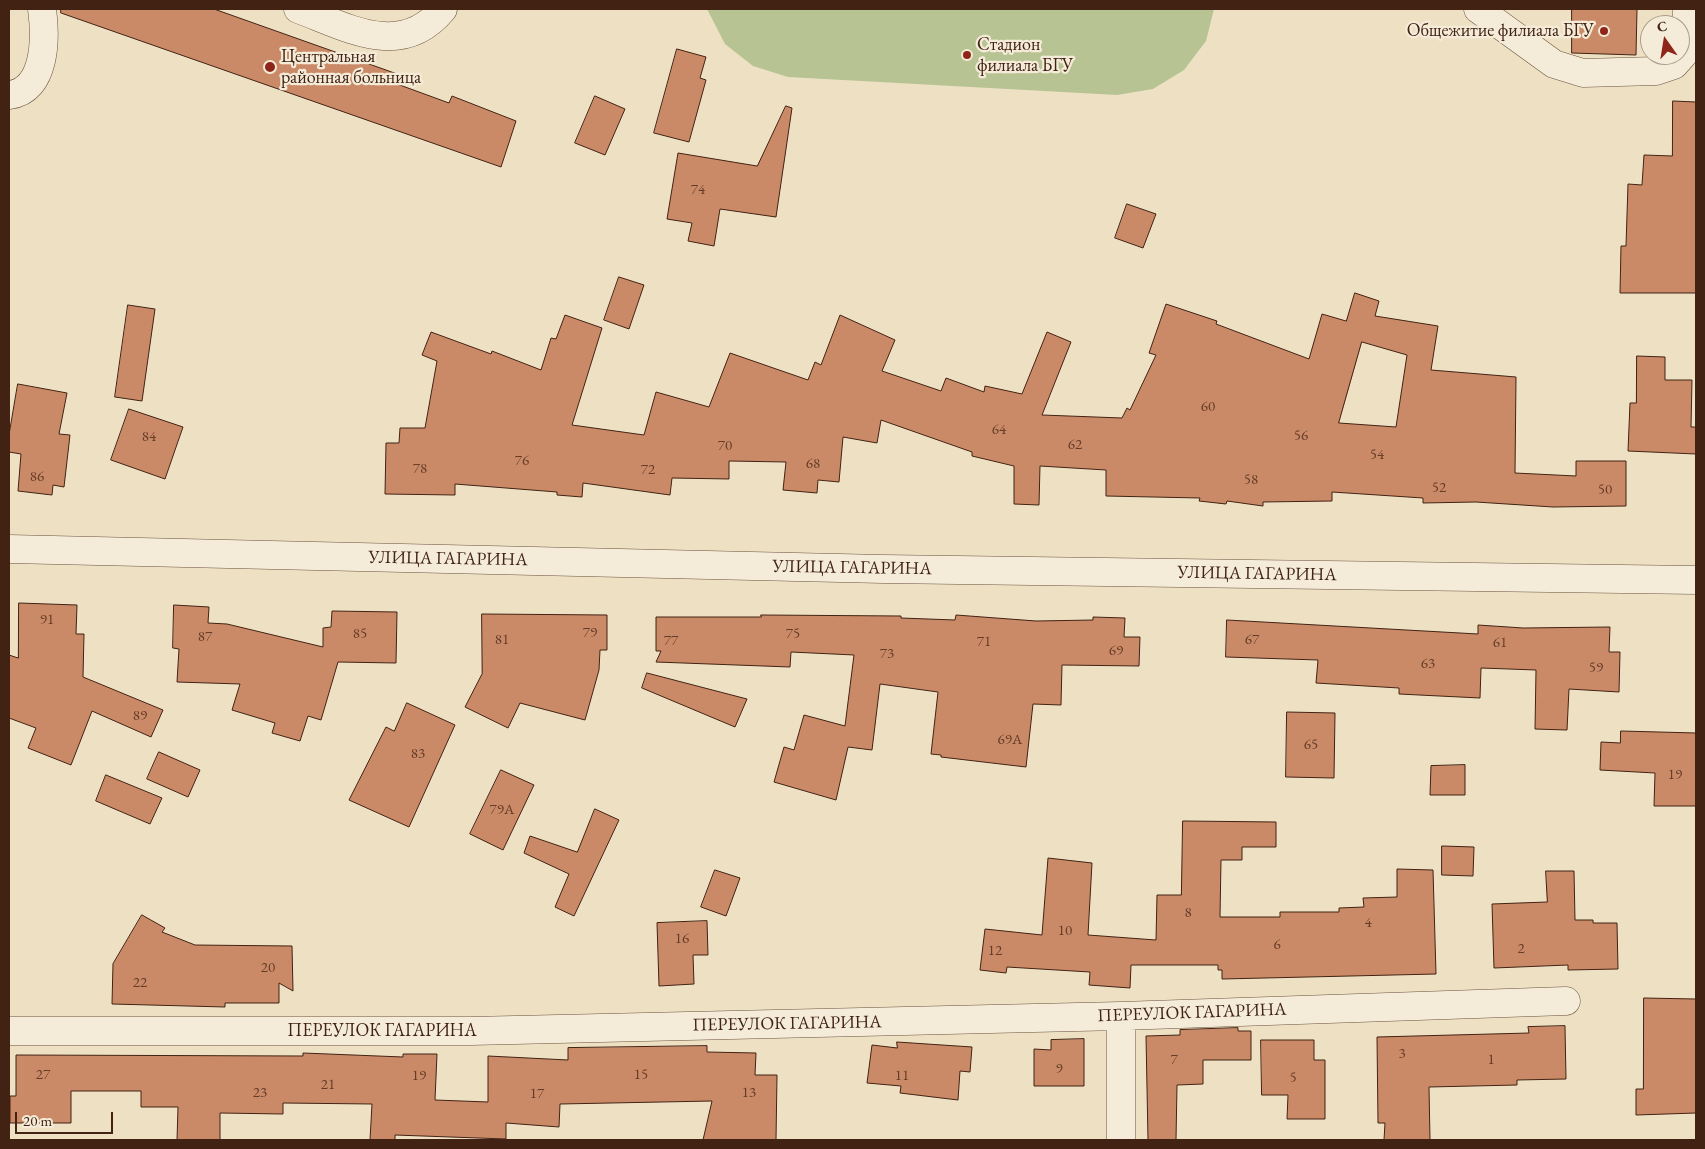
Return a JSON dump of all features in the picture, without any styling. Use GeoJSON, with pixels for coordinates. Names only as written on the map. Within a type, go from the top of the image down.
{"type":"FeatureCollection","features":[{"type":"Feature","properties":{"kind":"street"},"geometry":{"type":"LineString","coordinates":[[9,95],[26,90],[34,82],[40,65],[43,40],[42,9]]}},
{"type":"Feature","properties":{"kind":"street"},"geometry":{"type":"LineString","coordinates":[[298,9],[380,37],[397,37],[415,32],[431,22],[443,9]]}},
{"type":"Feature","properties":{"kind":"street"},"geometry":{"type":"LineString","coordinates":[[1478,9],[1554,64],[1583,72],[1656,71],[1674,65],[1683,56],[1687,40],[1688,9]]}},
{"type":"Feature","properties":{"kind":"street","name":"УЛИЦА ГАГАРИНА"},"geometry":{"type":"LineString","coordinates":[[9,549],[882,569],[1696,580]]}},
{"type":"Feature","properties":{"kind":"street","name":"ПЕРЕУЛОК ГАГАРИНА"},"geometry":{"type":"LineString","coordinates":[[9,1032],[471,1032],[1121,1016],[1566,1001]]}},
{"type":"Feature","properties":{"kind":"street"},"geometry":{"type":"LineString","coordinates":[[1121,1016],[1121,1140]]}},
{"type":"Feature","properties":{"kind":"green space","name":"Стадион филиала БГУ"},"geometry":{"type":"Polygon","coordinates":[[[707,9],[1214,9],[1206,41],[1184,70],[1153,89],[1117,95],[788,77],[753,66],[725,44],[707,9]]]}},
{"type":"Feature","properties":{"kind":"building"},"geometry":{"type":"Polygon","coordinates":[[[61,9],[214,9],[400,75],[397,84],[449,103],[452,96],[516,121],[501,167],[61,13],[61,9]]]}},
{"type":"Feature","properties":{"kind":"building","name":"Общежитие филиала БГУ"},"geometry":{"type":"Polygon","coordinates":[[[1572,9],[1637,9],[1636,55],[1572,53],[1572,9]]]}},
{"type":"Feature","properties":{"kind":"building"},"geometry":{"type":"Polygon","coordinates":[[[677,49],[706,57],[700,78],[706,80],[689,142],[654,133],[677,49]]]}},
{"type":"Feature","properties":{"kind":"building"},"geometry":{"type":"Polygon","coordinates":[[[595,96],[625,109],[605,155],[575,143],[595,96]]]}},
{"type":"Feature","properties":{"kind":"building"},"geometry":{"type":"Polygon","coordinates":[[[1673,101],[1696,102],[1696,293],[1620,293],[1621,246],[1626,246],[1628,184],[1642,185],[1644,155],[1672,156],[1673,101]]]}},
{"type":"Feature","properties":{"kind":"building"},"geometry":{"type":"Polygon","coordinates":[[[786,106],[792,108],[776,217],[720,209],[714,246],[688,241],[692,223],[667,219],[678,153],[757,166],[786,106]]]}},
{"type":"Feature","properties":{"kind":"building"},"geometry":{"type":"Polygon","coordinates":[[[1127,204],[1156,214],[1143,248],[1115,238],[1127,204]]]}},
{"type":"Feature","properties":{"kind":"building"},"geometry":{"type":"Polygon","coordinates":[[[619,277],[644,285],[629,329],[604,320],[619,277]]]}},
{"type":"Feature","properties":{"kind":"building"},"geometry":{"type":"Polygon","coordinates":[[[1355,293],[1379,301],[1375,316],[1438,326],[1431,370],[1516,377],[1515,473],[1576,476],[1576,461],[1626,461],[1626,506],[1553,507],[1476,502],[1423,503],[1423,498],[1332,492],[1332,501],[1263,502],[1263,506],[1227,501],[1226,504],[1199,501],[1200,498],[1106,496],[1106,470],[1040,466],[1039,505],[1014,504],[1014,466],[972,456],[972,452],[881,420],[877,443],[843,437],[839,482],[818,480],[817,493],[783,490],[786,462],[729,461],[729,479],[672,478],[670,495],[583,483],[582,497],[557,495],[557,492],[455,484],[455,495],[385,494],[386,443],[399,443],[400,428],[425,428],[437,361],[422,355],[431,332],[491,354],[492,351],[541,370],[551,338],[556,339],[565,315],[602,328],[572,425],[644,435],[656,392],[709,407],[730,353],[808,380],[815,362],[821,365],[840,315],[895,340],[882,371],[941,391],[946,378],[984,392],[985,386],[1022,394],[1047,332],[1071,342],[1042,415],[1122,418],[1127,408],[1130,410],[1156,355],[1149,353],[1166,304],[1217,321],[1216,324],[1309,359],[1322,314],[1346,321],[1355,293]],[[1362,342],[1339,423],[1396,427],[1407,355],[1362,342]]]}},
{"type":"Feature","properties":{"kind":"building"},"geometry":{"type":"Polygon","coordinates":[[[128,305],[155,309],[142,401],[115,397],[128,305]]]}},
{"type":"Feature","properties":{"kind":"building"},"geometry":{"type":"Polygon","coordinates":[[[1637,356],[1665,357],[1665,380],[1692,380],[1691,427],[1696,427],[1696,454],[1628,451],[1630,403],[1636,403],[1637,356]]]}},
{"type":"Feature","properties":{"kind":"building"},"geometry":{"type":"Polygon","coordinates":[[[18,384],[67,393],[59,434],[70,435],[64,487],[53,485],[52,495],[18,491],[21,454],[9,452],[9,435],[18,384]]]}},
{"type":"Feature","properties":{"kind":"building"},"geometry":{"type":"Polygon","coordinates":[[[129,409],[183,427],[165,479],[111,460],[129,409]]]}},
{"type":"Feature","properties":{"kind":"building"},"geometry":{"type":"Polygon","coordinates":[[[19,603],[77,605],[76,634],[84,634],[83,677],[163,710],[151,737],[92,711],[71,765],[28,748],[36,728],[9,718],[9,655],[18,658],[19,603]]]}},
{"type":"Feature","properties":{"kind":"building"},"geometry":{"type":"Polygon","coordinates":[[[174,605],[209,607],[208,623],[227,624],[323,647],[323,628],[331,627],[332,611],[397,612],[396,663],[338,662],[321,720],[308,716],[300,741],[272,733],[275,723],[232,710],[240,684],[177,682],[179,649],[173,648],[174,605]]]}},
{"type":"Feature","properties":{"kind":"building"},"geometry":{"type":"Polygon","coordinates":[[[482,614],[607,615],[607,650],[600,650],[599,670],[585,720],[520,703],[508,728],[465,707],[482,674],[482,614]]]}},
{"type":"Feature","properties":{"kind":"building"},"geometry":{"type":"Polygon","coordinates":[[[761,615],[901,616],[901,618],[955,620],[956,615],[1036,621],[1093,620],[1093,617],[1125,618],[1124,637],[1140,637],[1139,666],[1062,665],[1061,705],[1033,704],[1026,767],[941,757],[941,755],[931,754],[938,692],[880,684],[872,750],[848,747],[836,800],[774,782],[784,747],[794,750],[804,715],[845,726],[854,655],[791,652],[790,667],[656,662],[661,651],[656,651],[656,617],[761,617],[761,615]]]}},
{"type":"Feature","properties":{"kind":"building"},"geometry":{"type":"Polygon","coordinates":[[[1227,620],[1478,634],[1478,625],[1523,628],[1610,627],[1609,652],[1620,652],[1619,692],[1569,689],[1567,730],[1535,729],[1536,670],[1481,668],[1480,698],[1399,694],[1399,688],[1316,683],[1318,660],[1226,657],[1227,620]]]}},
{"type":"Feature","properties":{"kind":"building"},"geometry":{"type":"Polygon","coordinates":[[[647,673],[747,699],[735,727],[642,688],[647,673]]]}},
{"type":"Feature","properties":{"kind":"building"},"geometry":{"type":"Polygon","coordinates":[[[407,703],[455,725],[409,827],[349,800],[386,727],[394,731],[407,703]]]}},
{"type":"Feature","properties":{"kind":"building"},"geometry":{"type":"Polygon","coordinates":[[[1287,712],[1335,713],[1334,778],[1286,777],[1287,712]]]}},
{"type":"Feature","properties":{"kind":"building"},"geometry":{"type":"Polygon","coordinates":[[[1621,731],[1696,733],[1696,806],[1654,806],[1655,773],[1600,770],[1601,742],[1620,743],[1621,731]]]}},
{"type":"Feature","properties":{"kind":"building"},"geometry":{"type":"Polygon","coordinates":[[[159,752],[200,770],[188,797],[147,779],[159,752]]]}},
{"type":"Feature","properties":{"kind":"building"},"geometry":{"type":"Polygon","coordinates":[[[1465,765],[1465,795],[1430,795],[1431,766],[1465,765]]]}},
{"type":"Feature","properties":{"kind":"building"},"geometry":{"type":"Polygon","coordinates":[[[501,770],[534,785],[503,850],[470,834],[501,770]]]}},
{"type":"Feature","properties":{"kind":"building"},"geometry":{"type":"Polygon","coordinates":[[[106,775],[162,798],[150,824],[96,801],[106,775]]]}},
{"type":"Feature","properties":{"kind":"building"},"geometry":{"type":"Polygon","coordinates":[[[595,809],[619,820],[574,916],[555,907],[569,874],[524,853],[530,836],[577,852],[595,809]]]}},
{"type":"Feature","properties":{"kind":"building"},"geometry":{"type":"Polygon","coordinates":[[[1183,821],[1276,822],[1276,847],[1242,847],[1242,860],[1221,860],[1220,917],[1280,917],[1280,912],[1339,912],[1339,908],[1364,907],[1363,898],[1397,897],[1397,869],[1433,870],[1436,974],[1222,979],[1222,970],[1218,970],[1218,965],[1131,965],[1130,988],[1089,985],[1090,972],[1007,967],[1006,973],[980,970],[985,929],[1042,935],[1048,858],[1092,863],[1088,935],[1156,940],[1157,895],[1181,895],[1183,821]]]}},
{"type":"Feature","properties":{"kind":"building"},"geometry":{"type":"Polygon","coordinates":[[[1442,846],[1474,847],[1473,876],[1442,875],[1442,846]]]}},
{"type":"Feature","properties":{"kind":"building"},"geometry":{"type":"Polygon","coordinates":[[[715,870],[740,878],[726,916],[701,907],[715,870]]]}},
{"type":"Feature","properties":{"kind":"building"},"geometry":{"type":"Polygon","coordinates":[[[1546,871],[1574,871],[1575,920],[1593,920],[1593,923],[1617,923],[1618,969],[1568,970],[1568,965],[1494,968],[1492,904],[1547,902],[1546,871]]]}},
{"type":"Feature","properties":{"kind":"building"},"geometry":{"type":"Polygon","coordinates":[[[142,915],[165,928],[162,932],[195,945],[292,946],[293,991],[279,983],[279,1003],[225,1003],[225,1007],[112,1004],[113,964],[142,915]]]}},
{"type":"Feature","properties":{"kind":"building"},"geometry":{"type":"Polygon","coordinates":[[[707,921],[708,955],[693,955],[694,984],[659,986],[657,923],[707,921]]]}},
{"type":"Feature","properties":{"kind":"building"},"geometry":{"type":"Polygon","coordinates":[[[1644,998],[1696,999],[1696,1113],[1636,1115],[1636,1089],[1643,1089],[1644,998]]]}},
{"type":"Feature","properties":{"kind":"building"},"geometry":{"type":"Polygon","coordinates":[[[1565,1026],[1566,1079],[1517,1080],[1517,1085],[1429,1087],[1430,1140],[1384,1140],[1385,1123],[1378,1123],[1377,1037],[1529,1033],[1528,1027],[1565,1026]]]}},
{"type":"Feature","properties":{"kind":"building"},"geometry":{"type":"Polygon","coordinates":[[[1238,1028],[1238,1031],[1251,1031],[1251,1060],[1203,1060],[1203,1084],[1177,1085],[1176,1140],[1148,1140],[1146,1036],[1180,1035],[1180,1030],[1238,1028]]]}},
{"type":"Feature","properties":{"kind":"building"},"geometry":{"type":"Polygon","coordinates":[[[1084,1039],[1084,1086],[1034,1086],[1034,1049],[1051,1050],[1051,1040],[1084,1039]]]}},
{"type":"Feature","properties":{"kind":"building"},"geometry":{"type":"Polygon","coordinates":[[[1261,1040],[1314,1040],[1314,1060],[1325,1060],[1325,1119],[1287,1119],[1288,1095],[1262,1095],[1261,1040]]]}},
{"type":"Feature","properties":{"kind":"building"},"geometry":{"type":"Polygon","coordinates":[[[897,1042],[972,1047],[970,1072],[960,1071],[958,1100],[900,1093],[901,1086],[867,1083],[872,1045],[897,1048],[897,1042]]]}},
{"type":"Feature","properties":{"kind":"building"},"geometry":{"type":"Polygon","coordinates":[[[707,1046],[707,1052],[756,1053],[755,1075],[777,1075],[776,1140],[703,1140],[712,1101],[560,1104],[559,1127],[506,1123],[506,1139],[395,1135],[395,1140],[370,1140],[372,1104],[283,1103],[283,1114],[220,1113],[220,1140],[177,1140],[178,1107],[141,1107],[141,1091],[71,1091],[71,1123],[10,1123],[10,1096],[16,1096],[16,1055],[303,1056],[303,1053],[403,1057],[403,1054],[437,1054],[435,1100],[488,1102],[488,1056],[568,1060],[568,1048],[707,1046]]]}},
{"type":"Feature","properties":{"kind":"place","name":"Общежитие филиала БГУ"},"geometry":{"type":"Point","coordinates":[1604,31]}},
{"type":"Feature","properties":{"kind":"place","name":"Стадион филиала БГУ"},"geometry":{"type":"Point","coordinates":[967,55]}},
{"type":"Feature","properties":{"kind":"place","name":"Центральная районная больница"},"geometry":{"type":"Point","coordinates":[270,67]}}]}
